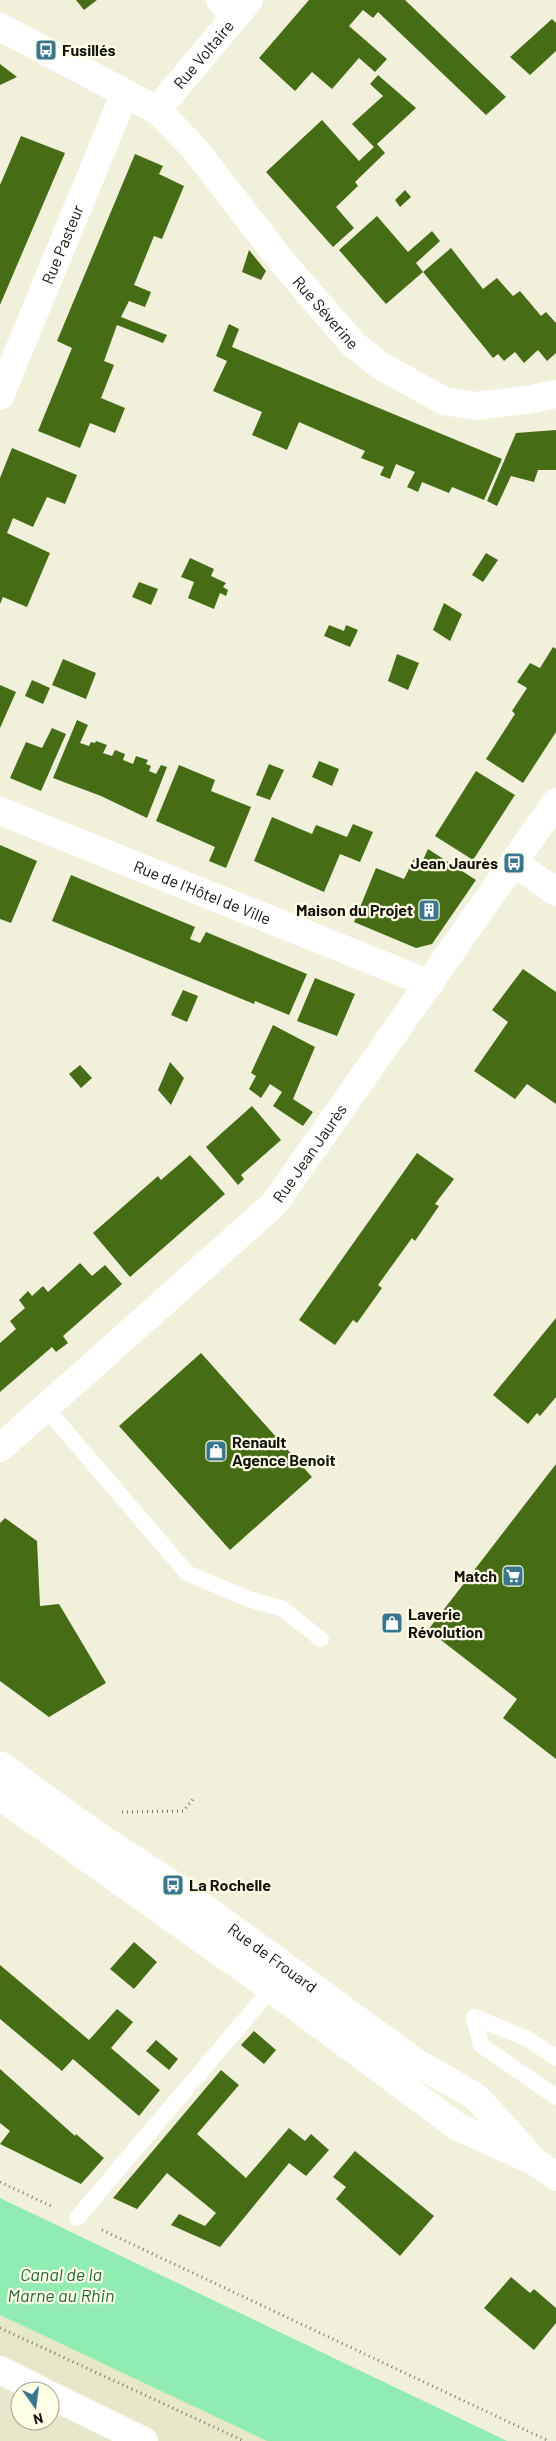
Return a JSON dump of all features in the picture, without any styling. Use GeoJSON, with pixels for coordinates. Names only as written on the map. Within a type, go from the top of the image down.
{"type":"FeatureCollection","features":[{"type":"Feature","properties":{"kind":"street","name":"Rue Voltaire"},"geometry":{"type":"LineString","coordinates":[[157,110],[234,6]]}},
{"type":"Feature","properties":{"kind":"street","name":"Rue Séverine"},"geometry":{"type":"LineString","coordinates":[[0,27],[157,110],[194,148],[283,263],[354,345],[381,366],[444,401],[475,406],[527,400],[556,394]]}},
{"type":"Feature","properties":{"kind":"street","name":"Rue Pasteur"},"geometry":{"type":"LineString","coordinates":[[0,396],[125,93]]}},
{"type":"Feature","properties":{"kind":"street","name":"Rue Jean Jaurès"},"geometry":{"type":"LineString","coordinates":[[0,1448],[274,1204],[556,802]]}},
{"type":"Feature","properties":{"kind":"street","name":"Rue de l'Hôtel de Ville"},"geometry":{"type":"LineString","coordinates":[[0,811],[430,984]]}},
{"type":"Feature","properties":{"kind":"street"},"geometry":{"type":"LineString","coordinates":[[514,863],[556,892]]}},
{"type":"Feature","properties":{"kind":"street","name":"Rue de Frouard"},"geometry":{"type":"LineString","coordinates":[[0,1765],[92,1832],[173,1885],[280,1979]]}},
{"type":"Feature","properties":{"kind":"street","name":"Rue de Frouard"},"geometry":{"type":"LineString","coordinates":[[0,1796],[280,1979],[476,2097],[545,2169]]}},
{"type":"Feature","properties":{"kind":"street"},"geometry":{"type":"LineString","coordinates":[[0,2370],[22,2381]]}},
{"type":"Feature","properties":{"kind":"street"},"geometry":{"type":"LineString","coordinates":[[60,2400],[144,2441]]}},
{"type":"Feature","properties":{"kind":"lane"},"geometry":{"type":"LineString","coordinates":[[45,1407],[187,1573],[251,1600],[281,1608],[321,1639]]}},
{"type":"Feature","properties":{"kind":"lane"},"geometry":{"type":"LineString","coordinates":[[77,2218],[280,1979]]}},
{"type":"Feature","properties":{"kind":"lane"},"geometry":{"type":"LineString","coordinates":[[556,2058],[528,2039],[474,2017],[481,2045],[556,2098]]}},
{"type":"Feature","properties":{"kind":"path"},"geometry":{"type":"LineString","coordinates":[[0,2182],[549,2441]]}},
{"type":"Feature","properties":{"kind":"path"},"geometry":{"type":"LineString","coordinates":[[0,2328],[244,2441]]}},
{"type":"Feature","properties":{"kind":"shaded area"},"geometry":{"type":"Polygon","coordinates":[[[0,2315],[267,2441],[0,2441],[0,2315]]]}},
{"type":"Feature","properties":{"kind":"water","name":"Canal de la Marne au Rhin"},"geometry":{"type":"Polygon","coordinates":[[[0,2198],[507,2441],[267,2441],[0,2315],[0,2198]]]}},
{"type":"Feature","properties":{"kind":"building"},"geometry":{"type":"Polygon","coordinates":[[[76,0],[97,0],[84,10],[76,0]]]}},
{"type":"Feature","properties":{"kind":"building"},"geometry":{"type":"Polygon","coordinates":[[[309,0],[405,0],[506,97],[486,115],[378,12],[373,18],[363,10],[349,26],[387,59],[375,72],[359,58],[332,89],[312,72],[295,91],[259,58],[309,0]]]}},
{"type":"Feature","properties":{"kind":"building"},"geometry":{"type":"Polygon","coordinates":[[[552,19],[556,23],[556,51],[530,75],[510,57],[552,19]]]}},
{"type":"Feature","properties":{"kind":"building"},"geometry":{"type":"Polygon","coordinates":[[[0,64],[17,77],[0,85],[0,64]]]}},
{"type":"Feature","properties":{"kind":"building"},"geometry":{"type":"Polygon","coordinates":[[[378,75],[416,108],[377,144],[385,153],[355,182],[358,186],[336,207],[354,228],[333,247],[266,172],[322,120],[359,161],[374,147],[352,124],[383,96],[370,84],[378,75]]]}},
{"type":"Feature","properties":{"kind":"building"},"geometry":{"type":"Polygon","coordinates":[[[21,136],[65,153],[0,305],[0,185],[21,136]]]}},
{"type":"Feature","properties":{"kind":"building"},"geometry":{"type":"Polygon","coordinates":[[[135,154],[163,166],[159,174],[184,186],[162,239],[154,236],[134,285],[151,292],[145,307],[129,301],[121,317],[167,335],[163,343],[117,325],[104,361],[114,365],[101,398],[125,408],[115,433],[90,423],[80,448],[38,431],[72,348],[57,341],[135,154]]]}},
{"type":"Feature","properties":{"kind":"building"},"geometry":{"type":"Polygon","coordinates":[[[405,190],[411,197],[400,207],[395,200],[405,190]]]}},
{"type":"Feature","properties":{"kind":"building"},"geometry":{"type":"Polygon","coordinates":[[[377,216],[408,252],[432,231],[440,241],[416,263],[423,272],[386,304],[339,250],[377,216]]]}},
{"type":"Feature","properties":{"kind":"building"},"geometry":{"type":"Polygon","coordinates":[[[451,248],[483,289],[497,278],[513,296],[520,291],[541,316],[546,312],[556,323],[556,353],[547,361],[538,350],[524,363],[515,352],[504,361],[498,354],[493,358],[423,272],[451,248]]]}},
{"type":"Feature","properties":{"kind":"building"},"geometry":{"type":"Polygon","coordinates":[[[249,250],[266,271],[261,280],[242,272],[249,250]]]}},
{"type":"Feature","properties":{"kind":"building"},"geometry":{"type":"Polygon","coordinates":[[[229,324],[239,329],[232,347],[502,459],[484,500],[452,487],[449,493],[422,482],[418,492],[407,487],[415,472],[396,464],[390,479],[380,475],[384,467],[361,458],[365,451],[299,422],[287,450],[252,435],[262,412],[213,391],[227,361],[216,356],[229,324]]]}},
{"type":"Feature","properties":{"kind":"building"},"geometry":{"type":"Polygon","coordinates":[[[556,430],[556,470],[538,470],[534,482],[511,476],[497,506],[487,501],[516,433],[556,430]]]}},
{"type":"Feature","properties":{"kind":"building"},"geometry":{"type":"Polygon","coordinates":[[[12,448],[77,475],[65,504],[47,497],[33,527],[13,518],[7,533],[50,553],[27,607],[3,597],[0,604],[0,478],[12,448]]]}},
{"type":"Feature","properties":{"kind":"building"},"geometry":{"type":"Polygon","coordinates":[[[486,553],[498,560],[483,582],[472,575],[486,553]]]}},
{"type":"Feature","properties":{"kind":"building"},"geometry":{"type":"Polygon","coordinates":[[[190,558],[214,569],[211,576],[226,583],[223,587],[228,590],[226,596],[220,593],[214,609],[188,598],[194,582],[181,577],[190,558]]]}},
{"type":"Feature","properties":{"kind":"building"},"geometry":{"type":"Polygon","coordinates":[[[139,582],[158,589],[151,605],[132,597],[139,582]]]}},
{"type":"Feature","properties":{"kind":"building"},"geometry":{"type":"Polygon","coordinates":[[[444,603],[462,614],[450,641],[433,630],[444,603]]]}},
{"type":"Feature","properties":{"kind":"building"},"geometry":{"type":"Polygon","coordinates":[[[329,625],[344,631],[346,625],[358,630],[350,647],[324,636],[329,625]]]}},
{"type":"Feature","properties":{"kind":"building"},"geometry":{"type":"Polygon","coordinates":[[[553,647],[556,649],[556,732],[523,783],[486,759],[515,714],[512,711],[527,688],[517,682],[530,663],[540,668],[553,647]]]}},
{"type":"Feature","properties":{"kind":"building"},"geometry":{"type":"Polygon","coordinates":[[[397,654],[419,663],[408,690],[388,681],[397,654]]]}},
{"type":"Feature","properties":{"kind":"building"},"geometry":{"type":"Polygon","coordinates":[[[63,659],[96,673],[86,699],[52,685],[63,659]]]}},
{"type":"Feature","properties":{"kind":"building"},"geometry":{"type":"Polygon","coordinates":[[[32,680],[50,688],[43,704],[25,696],[32,680]]]}},
{"type":"Feature","properties":{"kind":"building"},"geometry":{"type":"Polygon","coordinates":[[[0,685],[16,692],[0,728],[0,685]]]}},
{"type":"Feature","properties":{"kind":"building"},"geometry":{"type":"Polygon","coordinates":[[[77,720],[88,725],[80,743],[89,746],[91,742],[95,743],[96,741],[107,745],[103,753],[112,756],[115,750],[125,754],[123,760],[133,764],[136,756],[148,760],[146,764],[151,766],[149,771],[156,774],[161,765],[167,767],[147,818],[101,796],[53,778],[77,720]]]}},
{"type":"Feature","properties":{"kind":"building"},"geometry":{"type":"Polygon","coordinates":[[[52,728],[66,734],[41,791],[10,778],[26,742],[42,748],[52,728]]]}},
{"type":"Feature","properties":{"kind":"building"},"geometry":{"type":"Polygon","coordinates":[[[319,761],[339,769],[332,786],[312,777],[319,761]]]}},
{"type":"Feature","properties":{"kind":"building"},"geometry":{"type":"Polygon","coordinates":[[[269,764],[284,770],[270,800],[256,795],[269,764]]]}},
{"type":"Feature","properties":{"kind":"building"},"geometry":{"type":"Polygon","coordinates":[[[179,765],[215,780],[211,791],[251,807],[226,868],[209,861],[215,847],[156,821],[179,765]]]}},
{"type":"Feature","properties":{"kind":"building"},"geometry":{"type":"Polygon","coordinates":[[[476,771],[515,795],[473,860],[435,836],[476,771]]]}},
{"type":"Feature","properties":{"kind":"building"},"geometry":{"type":"Polygon","coordinates":[[[272,817],[312,834],[316,825],[347,837],[353,824],[373,832],[360,862],[340,854],[324,892],[254,861],[272,817]]]}},
{"type":"Feature","properties":{"kind":"building"},"geometry":{"type":"Polygon","coordinates":[[[0,845],[37,861],[11,923],[0,919],[0,845]]]}},
{"type":"Feature","properties":{"kind":"building","name":"Maison du Projet"},"geometry":{"type":"Polygon","coordinates":[[[428,849],[476,880],[432,944],[416,948],[354,922],[376,868],[404,879],[415,857],[423,860],[428,849]]]}},
{"type":"Feature","properties":{"kind":"building"},"geometry":{"type":"Polygon","coordinates":[[[71,875],[195,927],[190,939],[200,943],[206,932],[307,974],[289,1015],[255,1001],[254,1004],[52,921],[71,875]]]}},
{"type":"Feature","properties":{"kind":"building"},"geometry":{"type":"Polygon","coordinates":[[[523,969],[556,992],[556,1104],[527,1084],[515,1099],[474,1071],[508,1022],[492,1010],[523,969]]]}},
{"type":"Feature","properties":{"kind":"building"},"geometry":{"type":"Polygon","coordinates":[[[315,978],[355,994],[337,1036],[297,1021],[315,978]]]}},
{"type":"Feature","properties":{"kind":"building"},"geometry":{"type":"Polygon","coordinates":[[[183,990],[198,996],[187,1022],[171,1015],[183,990]]]}},
{"type":"Feature","properties":{"kind":"building"},"geometry":{"type":"Polygon","coordinates":[[[273,1025],[315,1047],[293,1099],[313,1112],[303,1126],[273,1106],[282,1092],[270,1084],[261,1098],[249,1089],[256,1076],[251,1073],[273,1025]]]}},
{"type":"Feature","properties":{"kind":"building"},"geometry":{"type":"Polygon","coordinates":[[[170,1062],[184,1078],[171,1105],[158,1090],[170,1062]]]}},
{"type":"Feature","properties":{"kind":"building"},"geometry":{"type":"Polygon","coordinates":[[[80,1065],[92,1078],[81,1088],[69,1074],[80,1065]]]}},
{"type":"Feature","properties":{"kind":"building"},"geometry":{"type":"Polygon","coordinates":[[[252,1106],[281,1140],[241,1175],[244,1179],[238,1185],[206,1147],[252,1106]]]}},
{"type":"Feature","properties":{"kind":"building"},"geometry":{"type":"Polygon","coordinates":[[[417,1153],[454,1179],[435,1204],[439,1206],[415,1241],[412,1238],[378,1285],[382,1288],[357,1323],[353,1320],[335,1345],[299,1320],[417,1153]]]}},
{"type":"Feature","properties":{"kind":"building"},"geometry":{"type":"Polygon","coordinates":[[[190,1155],[225,1194],[130,1277],[93,1233],[158,1176],[161,1180],[190,1155]]]}},
{"type":"Feature","properties":{"kind":"building"},"geometry":{"type":"Polygon","coordinates":[[[80,1263],[92,1276],[105,1265],[122,1284],[63,1336],[68,1343],[56,1352],[52,1347],[0,1392],[0,1343],[16,1329],[10,1321],[25,1308],[19,1300],[28,1291],[32,1296],[43,1286],[48,1292],[80,1263]]]}},
{"type":"Feature","properties":{"kind":"building"},"geometry":{"type":"Polygon","coordinates":[[[556,1318],[556,1397],[540,1416],[537,1413],[528,1424],[493,1395],[556,1318]]]}},
{"type":"Feature","properties":{"kind":"building","name":"Renault Agence Benoit"},"geometry":{"type":"Polygon","coordinates":[[[201,1353],[312,1477],[230,1550],[119,1426],[201,1353]]]}},
{"type":"Feature","properties":{"kind":"building","name":"Match"},"geometry":{"type":"Polygon","coordinates":[[[556,1464],[556,1759],[503,1718],[517,1699],[428,1630],[556,1464]]]}},
{"type":"Feature","properties":{"kind":"building"},"geometry":{"type":"Polygon","coordinates":[[[5,1518],[37,1541],[40,1606],[59,1604],[106,1683],[49,1717],[0,1681],[0,1523],[5,1518]]]}},
{"type":"Feature","properties":{"kind":"building"},"geometry":{"type":"Polygon","coordinates":[[[134,1942],[157,1962],[134,1989],[110,1969],[134,1942]]]}},
{"type":"Feature","properties":{"kind":"building"},"geometry":{"type":"Polygon","coordinates":[[[0,1965],[89,2040],[117,2009],[133,2022],[111,2048],[160,2090],[139,2116],[73,2059],[62,2071],[0,2019],[0,1965]]]}},
{"type":"Feature","properties":{"kind":"building"},"geometry":{"type":"Polygon","coordinates":[[[254,2031],[276,2050],[264,2064],[241,2045],[254,2031]]]}},
{"type":"Feature","properties":{"kind":"building"},"geometry":{"type":"Polygon","coordinates":[[[156,2040],[178,2059],[169,2070],[146,2051],[156,2040]]]}},
{"type":"Feature","properties":{"kind":"building"},"geometry":{"type":"Polygon","coordinates":[[[0,2069],[75,2136],[76,2134],[104,2158],[81,2184],[0,2144],[10,2131],[0,2123],[0,2069]]]}},
{"type":"Feature","properties":{"kind":"building"},"geometry":{"type":"Polygon","coordinates":[[[221,2070],[239,2085],[197,2134],[246,2178],[289,2128],[305,2141],[311,2134],[329,2150],[306,2176],[289,2163],[220,2247],[171,2225],[179,2214],[205,2226],[216,2213],[167,2173],[137,2209],[113,2198],[221,2070]]]}},
{"type":"Feature","properties":{"kind":"building"},"geometry":{"type":"Polygon","coordinates":[[[355,2151],[434,2216],[400,2256],[336,2199],[346,2187],[333,2177],[355,2151]]]}},
{"type":"Feature","properties":{"kind":"building"},"geometry":{"type":"Polygon","coordinates":[[[511,2277],[530,2293],[534,2289],[556,2308],[556,2323],[534,2350],[484,2308],[511,2277]]]}},
{"type":"Feature","properties":{"kind":"place","name":"Fusillés"},"geometry":{"type":"Point","coordinates":[46,50]}},
{"type":"Feature","properties":{"kind":"place","name":"Jean Jaurès"},"geometry":{"type":"Point","coordinates":[514,863]}},
{"type":"Feature","properties":{"kind":"place","name":"Maison du Projet"},"geometry":{"type":"Point","coordinates":[429,910]}},
{"type":"Feature","properties":{"kind":"place","name":"Renault Agence Benoit"},"geometry":{"type":"Point","coordinates":[216,1451]}},
{"type":"Feature","properties":{"kind":"place","name":"Match"},"geometry":{"type":"Point","coordinates":[513,1576]}},
{"type":"Feature","properties":{"kind":"place","name":"Laverie Révolution"},"geometry":{"type":"Point","coordinates":[392,1623]}},
{"type":"Feature","properties":{"kind":"place","name":"La Rochelle"},"geometry":{"type":"Point","coordinates":[173,1885]}}]}
